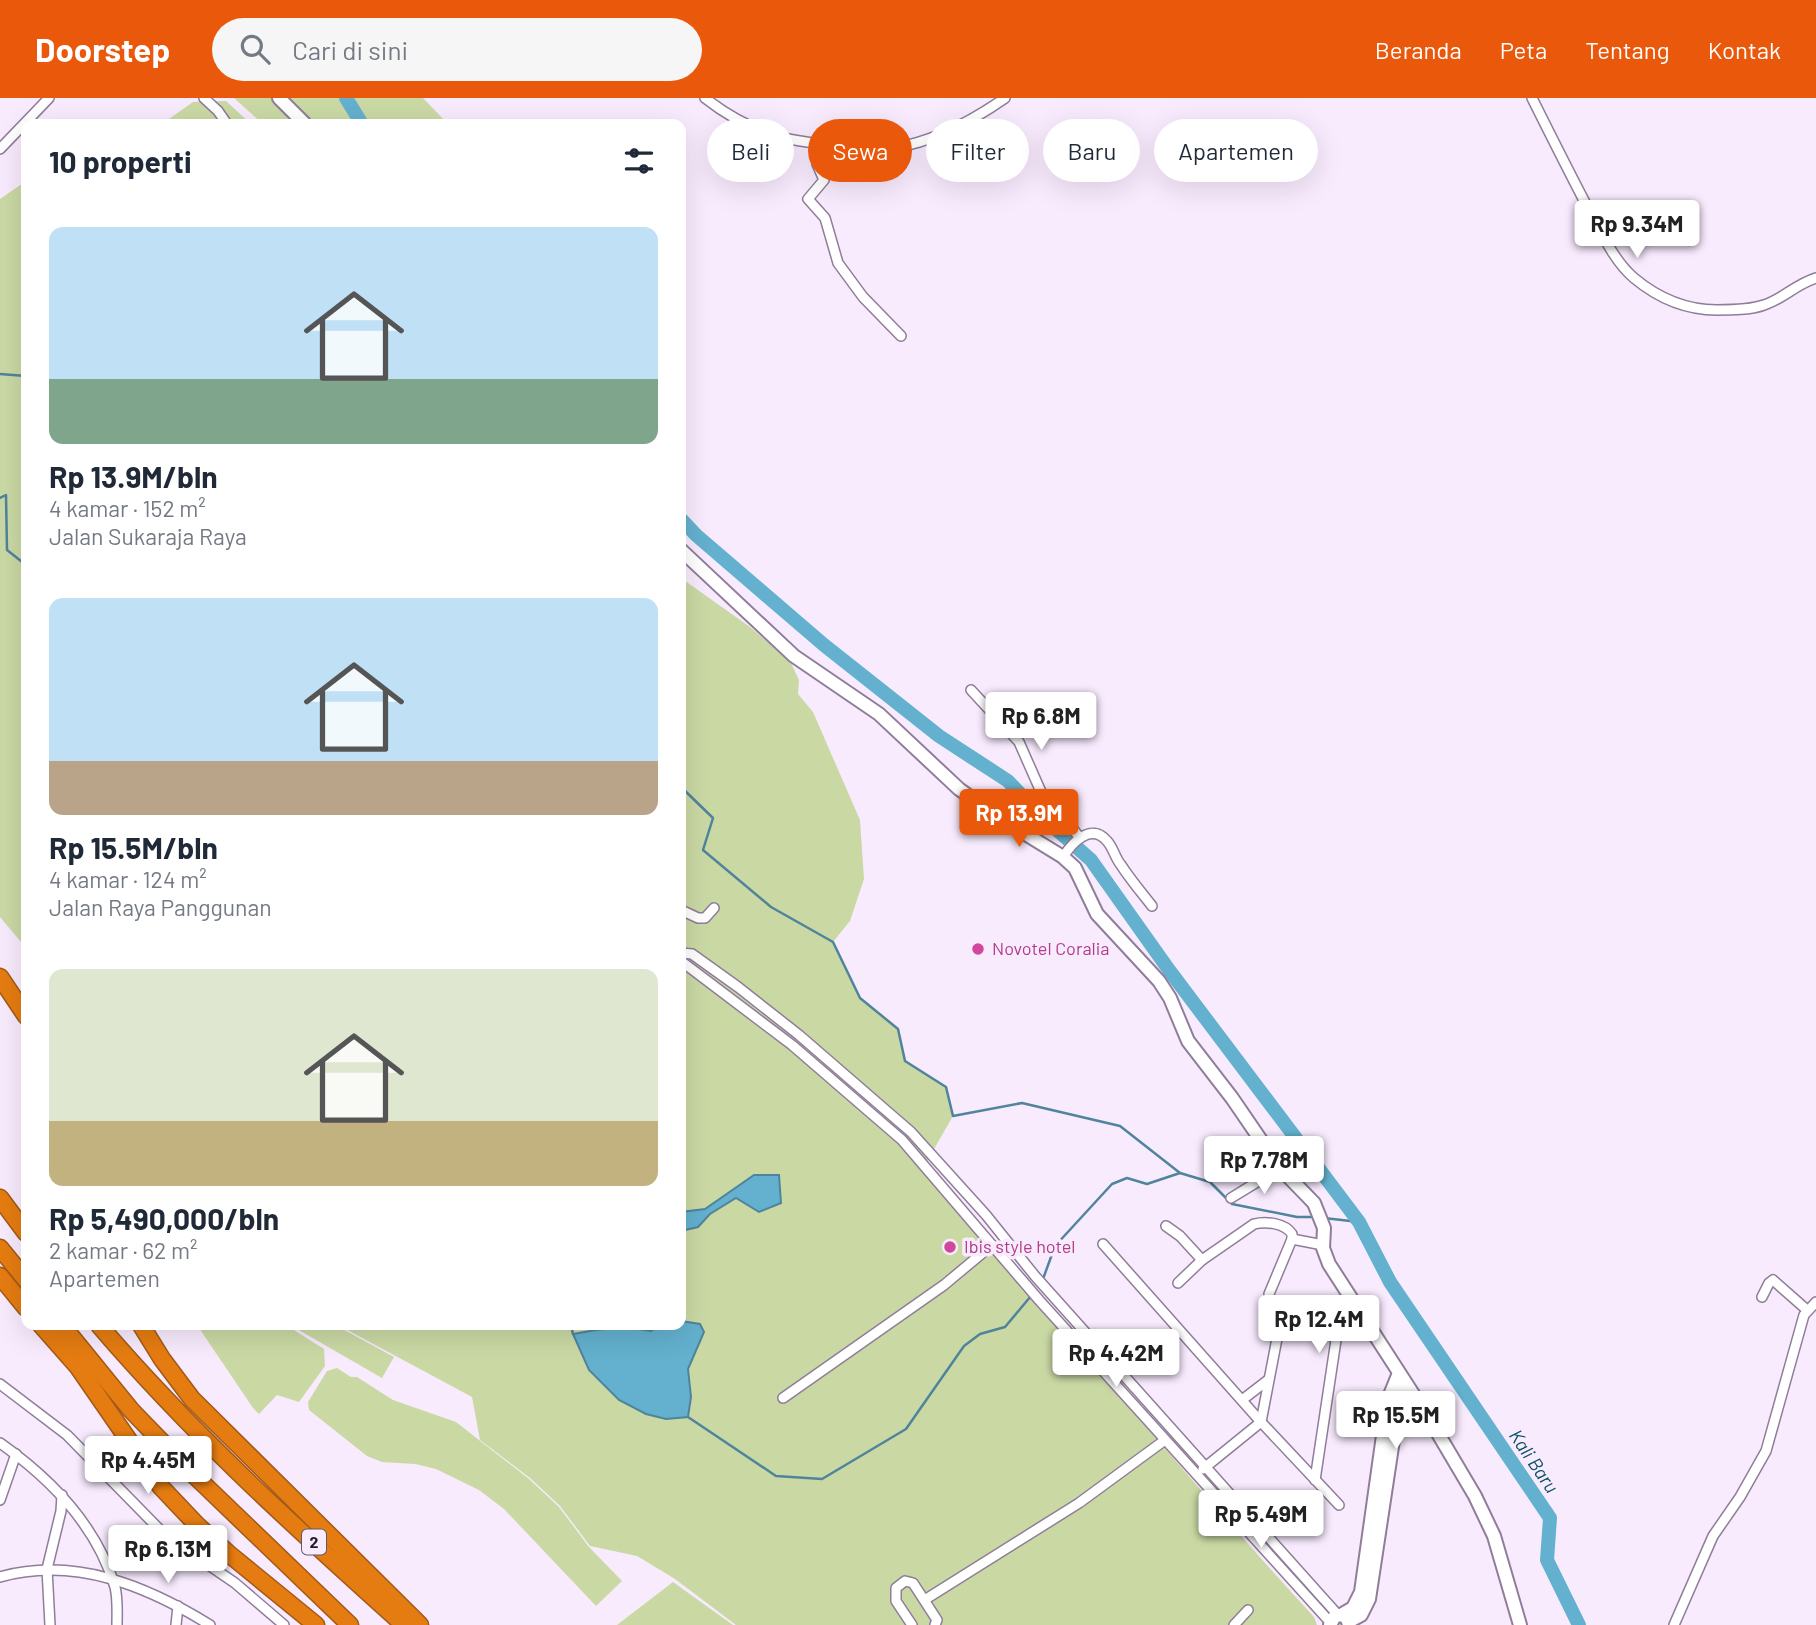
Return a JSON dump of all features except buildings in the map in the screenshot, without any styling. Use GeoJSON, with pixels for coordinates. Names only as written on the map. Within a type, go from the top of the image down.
{"type":"FeatureCollection","features":[{"type":"Feature","properties":{"kind":"highway"},"geometry":{"type":"LineString","coordinates":[[0,977],[21,1008]]}},
{"type":"Feature","properties":{"kind":"highway"},"geometry":{"type":"LineString","coordinates":[[0,1198],[21,1226]]}},
{"type":"Feature","properties":{"kind":"highway"},"geometry":{"type":"LineString","coordinates":[[0,1248],[21,1274]]}},
{"type":"Feature","properties":{"kind":"highway"},"geometry":{"type":"LineString","coordinates":[[0,1276],[21,1302]]}},
{"type":"Feature","properties":{"kind":"highway"},"geometry":{"type":"LineString","coordinates":[[45,1330],[78,1367],[161,1487],[213,1540],[316,1625]]}},
{"type":"Feature","properties":{"kind":"highway","name":"2"},"geometry":{"type":"LineString","coordinates":[[66,1330],[131,1410],[194,1475],[350,1625]]}},
{"type":"Feature","properties":{"kind":"highway","name":"2"},"geometry":{"type":"LineString","coordinates":[[103,1330],[225,1458],[404,1625]]}},
{"type":"Feature","properties":{"kind":"highway"},"geometry":{"type":"LineString","coordinates":[[144,1330],[192,1399],[420,1625]]}},
{"type":"Feature","properties":{"kind":"street"},"geometry":{"type":"LineString","coordinates":[[29,119],[49,98]]}},
{"type":"Feature","properties":{"kind":"street"},"geometry":{"type":"LineString","coordinates":[[204,98],[224,119]]}},
{"type":"Feature","properties":{"kind":"street"},"geometry":{"type":"LineString","coordinates":[[278,98],[300,119]]}},
{"type":"Feature","properties":{"kind":"street"},"geometry":{"type":"LineString","coordinates":[[705,98],[733,118],[760,131],[808,142]]}},
{"type":"Feature","properties":{"kind":"street"},"geometry":{"type":"LineString","coordinates":[[912,143],[982,114],[1005,98]]}},
{"type":"Feature","properties":{"kind":"street"},"geometry":{"type":"LineString","coordinates":[[1532,98],[1556,150],[1600,231],[1623,266],[1648,288],[1687,307],[1726,310],[1765,305],[1805,281],[1816,278]]}},
{"type":"Feature","properties":{"kind":"street"},"geometry":{"type":"LineString","coordinates":[[0,149],[21,127]]}},
{"type":"Feature","properties":{"kind":"street"},"geometry":{"type":"LineString","coordinates":[[822,182],[808,199],[825,218],[832,248],[863,297],[901,336]]}},
{"type":"Feature","properties":{"kind":"street"},"geometry":{"type":"LineString","coordinates":[[686,555],[803,662],[879,714],[942,774],[974,800],[1065,854],[1081,876],[1097,914],[1159,981],[1170,998],[1188,1041],[1232,1098],[1280,1168],[1314,1203],[1320,1213],[1324,1228],[1325,1255],[1334,1272],[1454,1460],[1490,1526],[1520,1625]]}},
{"type":"Feature","properties":{"kind":"street"},"geometry":{"type":"LineString","coordinates":[[971,690],[1019,742],[1049,810],[1068,822],[1078,838]]}},
{"type":"Feature","properties":{"kind":"street"},"geometry":{"type":"LineString","coordinates":[[1065,854],[1078,838],[1093,834],[1106,839],[1121,867],[1152,906]]}},
{"type":"Feature","properties":{"kind":"street"},"geometry":{"type":"LineString","coordinates":[[686,912],[705,918],[714,908]]}},
{"type":"Feature","properties":{"kind":"street"},"geometry":{"type":"LineString","coordinates":[[686,953],[692,954],[738,987],[799,1035],[911,1132],[1339,1621]]}},
{"type":"Feature","properties":{"kind":"street"},"geometry":{"type":"LineString","coordinates":[[686,965],[782,1037],[902,1140],[1039,1300],[1165,1440],[1339,1621]]}},
{"type":"Feature","properties":{"kind":"street"},"geometry":{"type":"LineString","coordinates":[[902,1140],[911,1132]]}},
{"type":"Feature","properties":{"kind":"street"},"geometry":{"type":"LineString","coordinates":[[1231,1198],[1280,1168]]}},
{"type":"Feature","properties":{"kind":"street"},"geometry":{"type":"LineString","coordinates":[[966,1214],[976,1205]]}},
{"type":"Feature","properties":{"kind":"street"},"geometry":{"type":"LineString","coordinates":[[1178,1283],[1202,1260],[1254,1224],[1262,1222],[1290,1230],[1292,1239],[1269,1294]]}},
{"type":"Feature","properties":{"kind":"street"},"geometry":{"type":"LineString","coordinates":[[1166,1226],[1202,1260]]}},
{"type":"Feature","properties":{"kind":"street"},"geometry":{"type":"LineString","coordinates":[[1292,1239],[1323,1245]]}},
{"type":"Feature","properties":{"kind":"street"},"geometry":{"type":"LineString","coordinates":[[1103,1244],[1261,1422],[1339,1505]]}},
{"type":"Feature","properties":{"kind":"street"},"geometry":{"type":"LineString","coordinates":[[783,1398],[944,1284],[992,1245]]}},
{"type":"Feature","properties":{"kind":"street"},"geometry":{"type":"LineString","coordinates":[[1762,1297],[1773,1280],[1807,1310]]}},
{"type":"Feature","properties":{"kind":"street"},"geometry":{"type":"LineString","coordinates":[[1675,1625],[1713,1536],[1740,1497],[1766,1451],[1807,1310],[1816,1302]]}},
{"type":"Feature","properties":{"kind":"street"},"geometry":{"type":"LineString","coordinates":[[1197,1474],[1261,1422],[1279,1328],[1286,1322],[1334,1337],[1336,1347],[1315,1480]]}},
{"type":"Feature","properties":{"kind":"street"},"geometry":{"type":"LineString","coordinates":[[1339,1621],[1353,1608],[1361,1592],[1377,1514],[1388,1400],[1402,1378]]}},
{"type":"Feature","properties":{"kind":"street"},"geometry":{"type":"LineString","coordinates":[[1242,1400],[1268,1380]]}},
{"type":"Feature","properties":{"kind":"street"},"geometry":{"type":"LineString","coordinates":[[0,1384],[67,1435],[165,1535],[234,1583],[284,1625]]}},
{"type":"Feature","properties":{"kind":"street"},"geometry":{"type":"LineString","coordinates":[[926,1600],[1079,1503],[1165,1440]]}},
{"type":"Feature","properties":{"kind":"street"},"geometry":{"type":"LineString","coordinates":[[0,1443],[62,1495],[94,1539],[115,1588],[117,1625]]}},
{"type":"Feature","properties":{"kind":"street"},"geometry":{"type":"LineString","coordinates":[[0,1500],[16,1454]]}},
{"type":"Feature","properties":{"kind":"street"},"geometry":{"type":"LineString","coordinates":[[50,1625],[47,1569],[61,1511],[62,1495]]}},
{"type":"Feature","properties":{"kind":"street"},"geometry":{"type":"LineString","coordinates":[[0,1577],[47,1569],[110,1577],[178,1606],[210,1625]]}},
{"type":"Feature","properties":{"kind":"street"},"geometry":{"type":"LineString","coordinates":[[912,1625],[896,1601],[896,1588],[902,1582],[911,1581],[926,1600],[937,1620],[935,1625]]}},
{"type":"Feature","properties":{"kind":"street"},"geometry":{"type":"LineString","coordinates":[[176,1625],[178,1606]]}},
{"type":"Feature","properties":{"kind":"street"},"geometry":{"type":"LineString","coordinates":[[1234,1625],[1248,1610]]}},
{"type":"Feature","properties":{"kind":"green space"},"geometry":{"type":"Polygon","coordinates":[[[234,98],[423,98],[443,119],[257,119],[234,98]]]}},
{"type":"Feature","properties":{"kind":"green space"},"geometry":{"type":"Polygon","coordinates":[[[226,101],[246,119],[169,119],[193,102],[226,101]]]}},
{"type":"Feature","properties":{"kind":"green space"},"geometry":{"type":"Polygon","coordinates":[[[21,184],[21,942],[0,917],[0,199],[21,184]]]}},
{"type":"Feature","properties":{"kind":"green space"},"geometry":{"type":"Polygon","coordinates":[[[686,582],[750,627],[791,663],[799,680],[798,694],[813,712],[860,820],[864,879],[850,921],[833,942],[860,998],[898,1029],[905,1061],[946,1087],[953,1116],[922,1170],[1314,1617],[1317,1625],[736,1625],[675,1579],[637,1556],[590,1546],[560,1506],[530,1478],[480,1440],[472,1397],[347,1330],[686,1330],[686,582]]]}},
{"type":"Feature","properties":{"kind":"green space"},"geometry":{"type":"Polygon","coordinates":[[[200,1330],[294,1330],[324,1349],[325,1366],[299,1402],[277,1395],[259,1414],[200,1330]]]}},
{"type":"Feature","properties":{"kind":"green space"},"geometry":{"type":"Polygon","coordinates":[[[299,1330],[344,1330],[394,1357],[382,1378],[299,1330]]]}},
{"type":"Feature","properties":{"kind":"green space"},"geometry":{"type":"Polygon","coordinates":[[[337,1368],[351,1377],[357,1377],[393,1400],[456,1422],[529,1479],[559,1507],[589,1547],[622,1581],[596,1606],[504,1509],[479,1490],[436,1469],[415,1464],[382,1462],[367,1456],[309,1410],[308,1402],[327,1371],[337,1368]]]}},
{"type":"Feature","properties":{"kind":"green space"},"geometry":{"type":"Polygon","coordinates":[[[673,1582],[733,1625],[617,1625],[673,1582]]]}},
{"type":"Feature","properties":{"kind":"water"},"geometry":{"type":"Polygon","coordinates":[[[754,1175],[779,1175],[781,1203],[759,1212],[736,1198],[710,1214],[698,1227],[686,1230],[686,1211],[705,1209],[754,1175]]]}},
{"type":"Feature","properties":{"kind":"water"},"geometry":{"type":"Polygon","coordinates":[[[686,1322],[700,1324],[704,1332],[688,1369],[691,1397],[688,1417],[666,1419],[646,1414],[619,1400],[589,1370],[573,1334],[597,1330],[686,1330],[686,1322]]]}},
{"type":"Feature","properties":{"kind":"waterway","name":"Kali Baru"},"geometry":{"type":"LineString","coordinates":[[346,98],[359,119]]}},
{"type":"Feature","properties":{"kind":"waterway"},"geometry":{"type":"LineString","coordinates":[[0,374],[21,376]]}},
{"type":"Feature","properties":{"kind":"waterway"},"geometry":{"type":"LineString","coordinates":[[0,498],[6,495],[7,550],[21,561]]}},
{"type":"Feature","properties":{"kind":"waterway"},"geometry":{"type":"LineString","coordinates":[[686,524],[824,645],[939,736],[1008,781],[1038,813],[1091,860],[1169,970],[1359,1222],[1390,1282],[1550,1518],[1547,1560],[1579,1625]]}},
{"type":"Feature","properties":{"kind":"waterway"},"geometry":{"type":"LineString","coordinates":[[686,792],[713,818],[703,850],[771,907],[833,942],[860,998],[898,1029],[905,1061],[946,1087],[953,1116],[1022,1103],[1120,1126],[1180,1173]]}},
{"type":"Feature","properties":{"kind":"waterway"},"geometry":{"type":"LineString","coordinates":[[1043,1279],[1055,1246],[1112,1184],[1127,1178],[1147,1184],[1180,1173],[1210,1182],[1232,1204],[1297,1217],[1314,1217]]}},
{"type":"Feature","properties":{"kind":"waterway"},"geometry":{"type":"LineString","coordinates":[[1324,1218],[1359,1222]]}},
{"type":"Feature","properties":{"kind":"waterway"},"geometry":{"type":"LineString","coordinates":[[688,1417],[776,1476],[822,1479],[906,1429],[964,1346],[980,1334],[1005,1327],[1031,1296]]}},
{"type":"Feature","properties":{"kind":"waterway"},"geometry":{"type":"LineString","coordinates":[[572,1330],[573,1334]]}},
{"type":"Feature","properties":{"kind":"place","name":"Novotel Coralia"},"geometry":{"type":"Point","coordinates":[978,949]}},
{"type":"Feature","properties":{"kind":"place","name":"Ibis style hotel"},"geometry":{"type":"Point","coordinates":[950,1247]}}]}
